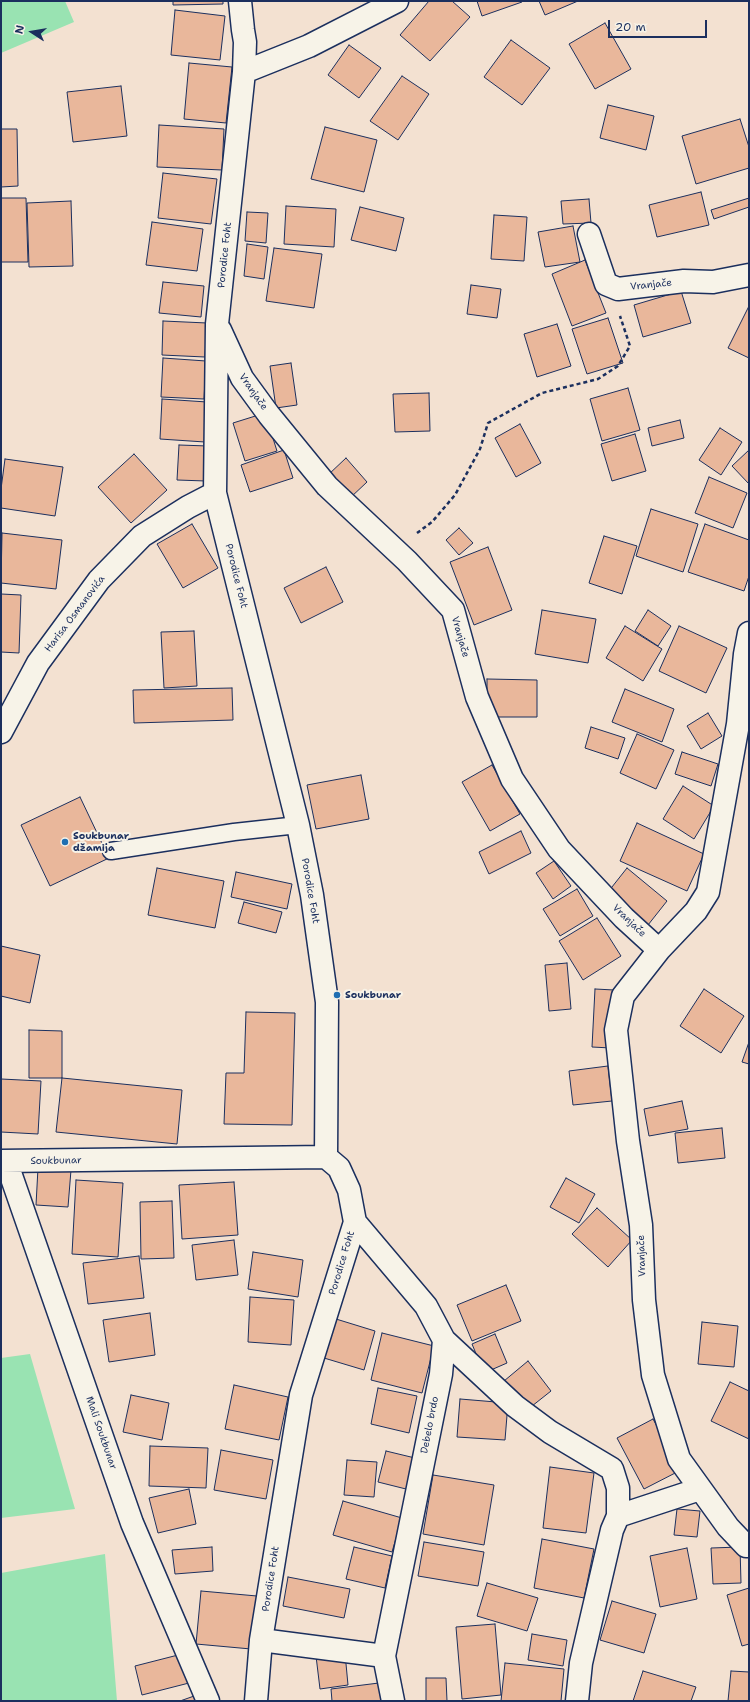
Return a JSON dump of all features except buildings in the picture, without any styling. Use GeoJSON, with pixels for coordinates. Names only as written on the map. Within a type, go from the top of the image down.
{"type":"FeatureCollection","features":[{"type":"Feature","properties":{"kind":"street","name":"Porodice Foht"},"geometry":{"type":"LineString","coordinates":[[240,1],[245,42],[244,72],[217,324],[216,493],[298,825],[312,895],[326,1002],[326,1158],[338,1168],[349,1190],[355,1222],[301,1395],[261,1640],[256,1701]]}},
{"type":"Feature","properties":{"kind":"street"},"geometry":{"type":"LineString","coordinates":[[244,72],[310,46],[397,1]]}},
{"type":"Feature","properties":{"kind":"street","name":"Vranjače"},"geometry":{"type":"LineString","coordinates":[[589,234],[606,284],[618,289],[684,281],[713,282],[749,275]]}},
{"type":"Feature","properties":{"kind":"street","name":"Vranjače"},"geometry":{"type":"LineString","coordinates":[[217,324],[242,378],[269,415],[327,486],[407,561],[453,610],[477,697],[512,779],[559,849],[624,918],[659,950]]}},
{"type":"Feature","properties":{"kind":"street","name":"Harisa Osmanovića"},"geometry":{"type":"LineString","coordinates":[[1,732],[38,663],[99,580],[142,536],[216,493]]}},
{"type":"Feature","properties":{"kind":"street","name":"Vranjače"},"geometry":{"type":"LineString","coordinates":[[749,632],[744,654],[738,724],[708,892],[696,911],[659,950],[624,996],[616,1030],[628,1141],[641,1225],[644,1300],[653,1375],[679,1460],[728,1527],[746,1546],[749,1546]]}},
{"type":"Feature","properties":{"kind":"street","name":"Soukbunar"},"geometry":{"type":"LineString","coordinates":[[4,1161],[326,1158]]}},
{"type":"Feature","properties":{"kind":"street","name":"Mali Soukbunar"},"geometry":{"type":"LineString","coordinates":[[4,1161],[132,1522],[208,1701]]}},
{"type":"Feature","properties":{"kind":"street"},"geometry":{"type":"LineString","coordinates":[[355,1222],[426,1306],[444,1340],[515,1406],[550,1432],[612,1468],[618,1488],[618,1516],[612,1530],[581,1664],[577,1701]]}},
{"type":"Feature","properties":{"kind":"street","name":"Debelo brdo"},"geometry":{"type":"LineString","coordinates":[[393,1701],[384,1656],[441,1374],[444,1340]]}},
{"type":"Feature","properties":{"kind":"street"},"geometry":{"type":"LineString","coordinates":[[618,1516],[700,1489]]}},
{"type":"Feature","properties":{"kind":"street"},"geometry":{"type":"LineString","coordinates":[[261,1640],[384,1656]]}},
{"type":"Feature","properties":{"kind":"lane"},"geometry":{"type":"LineString","coordinates":[[111,852],[234,832],[298,825]]}},
{"type":"Feature","properties":{"kind":"path"},"geometry":{"type":"LineString","coordinates":[[415,538],[418,531],[432,522],[455,494],[480,449],[488,423],[542,393],[598,379],[618,366],[630,346],[620,320],[620,313]]}},
{"type":"Feature","properties":{"kind":"green space"},"geometry":{"type":"Polygon","coordinates":[[[1,1],[65,1],[74,22],[1,53],[1,1]]]}},
{"type":"Feature","properties":{"kind":"green space"},"geometry":{"type":"Polygon","coordinates":[[[30,1354],[75,1509],[1,1518],[1,1358],[30,1354]]]}},
{"type":"Feature","properties":{"kind":"green space"},"geometry":{"type":"Polygon","coordinates":[[[105,1554],[117,1701],[1,1701],[1,1573],[105,1554]]]}},
{"type":"Feature","properties":{"kind":"place","name":"Soukbunar džamija"},"geometry":{"type":"Point","coordinates":[65,842]}},
{"type":"Feature","properties":{"kind":"place","name":"Soukbunar"},"geometry":{"type":"Point","coordinates":[337,995]}}]}
